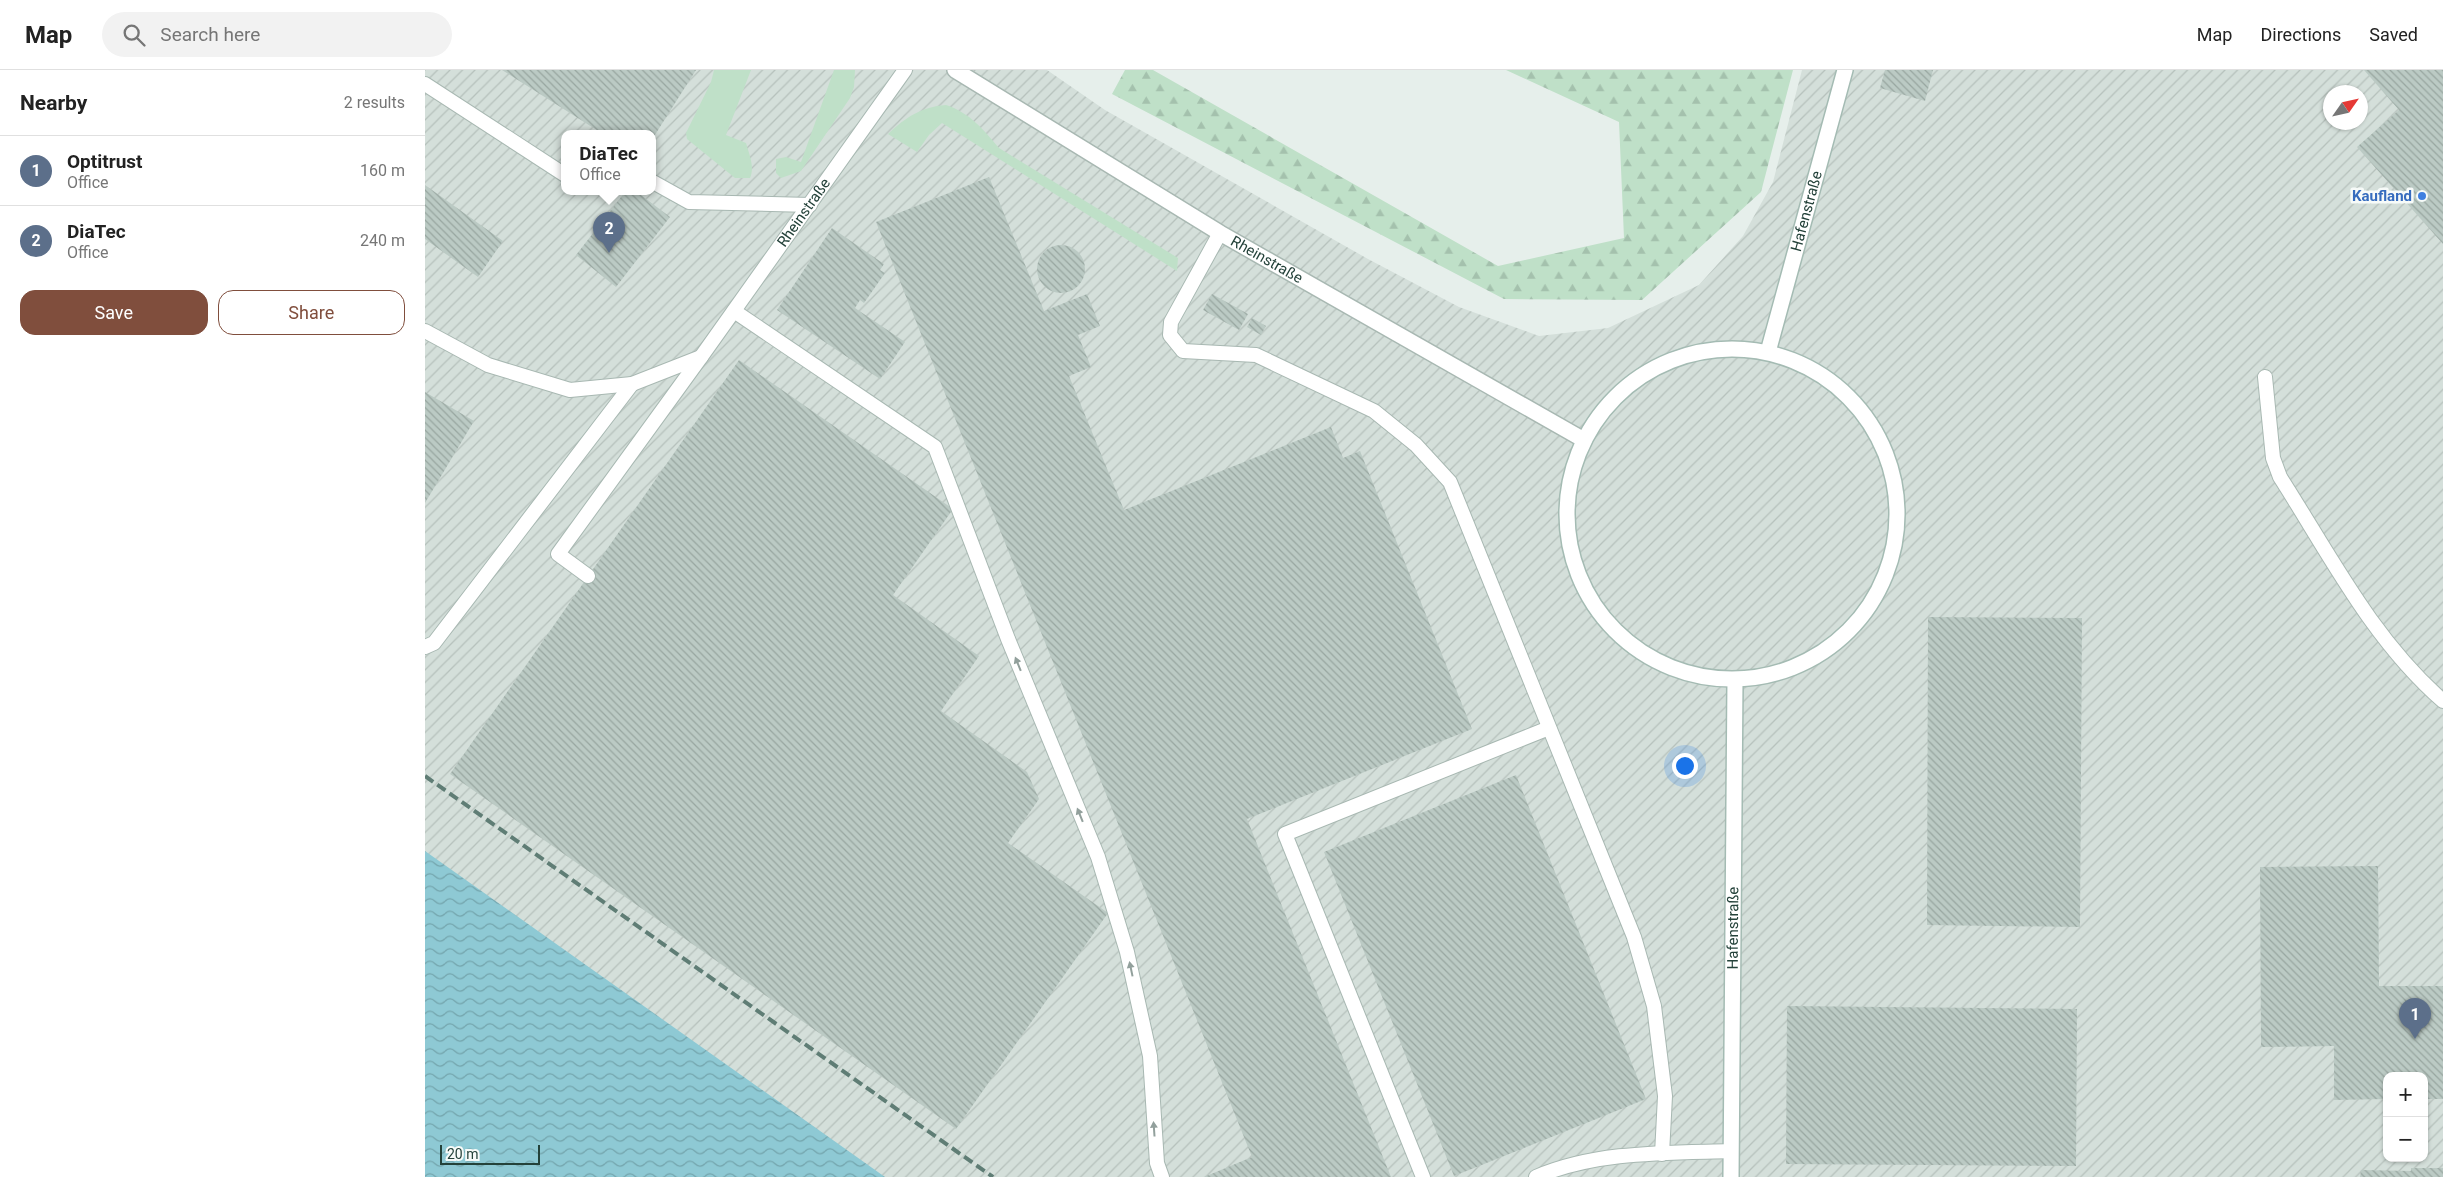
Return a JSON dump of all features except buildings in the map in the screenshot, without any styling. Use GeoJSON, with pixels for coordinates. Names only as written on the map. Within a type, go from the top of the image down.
{"type":"FeatureCollection","features":[{"type":"Feature","properties":{"kind":"street","name":"Rheinstraße"},"geometry":{"type":"LineString","coordinates":[[955,70],[1220,233],[1584,440]]}},
{"type":"Feature","properties":{"kind":"street","name":"Hafenstraße"},"geometry":{"type":"LineString","coordinates":[[1768,352],[1845,70]]}},
{"type":"Feature","properties":{"kind":"street"},"geometry":{"type":"LineString","coordinates":[[1725,349],[1768,352],[1813,370],[1851,399],[1879,438],[1895,483],[1897,531],[1885,578],[1861,619],[1826,652],[1783,672],[1735,680],[1688,674],[1643,654],[1607,622],[1581,581],[1568,534],[1569,486],[1584,440],[1609,404],[1642,375],[1681,356],[1725,349]]}},
{"type":"Feature","properties":{"kind":"street","name":"Hafenstraße"},"geometry":{"type":"LineString","coordinates":[[1731,1177],[1735,680]]}},
{"type":"Feature","properties":{"kind":"lane","name":"Rheinstraße"},"geometry":{"type":"LineString","coordinates":[[588,576],[557,554],[735,311],[905,70]]}},
{"type":"Feature","properties":{"kind":"lane"},"geometry":{"type":"LineString","coordinates":[[425,84],[561,172]]}},
{"type":"Feature","properties":{"kind":"lane"},"geometry":{"type":"LineString","coordinates":[[656,184],[689,202],[809,205]]}},
{"type":"Feature","properties":{"kind":"lane"},"geometry":{"type":"LineString","coordinates":[[1220,233],[1171,322],[1170,335],[1183,351],[1256,355],[1374,411],[1416,445],[1450,482],[1634,937],[1654,1006],[1665,1096],[1662,1154]]}},
{"type":"Feature","properties":{"kind":"lane"},"geometry":{"type":"LineString","coordinates":[[735,311],[935,447],[1008,639],[1097,857],[1127,952],[1150,1056],[1157,1163],[1162,1177]]}},
{"type":"Feature","properties":{"kind":"lane"},"geometry":{"type":"LineString","coordinates":[[425,332],[488,365],[570,390],[632,384],[701,357]]}},
{"type":"Feature","properties":{"kind":"lane"},"geometry":{"type":"LineString","coordinates":[[2265,377],[2273,458],[2280,477],[2369,621],[2422,682],[2443,701]]}},
{"type":"Feature","properties":{"kind":"lane"},"geometry":{"type":"LineString","coordinates":[[425,647],[434,643],[632,384]]}},
{"type":"Feature","properties":{"kind":"lane"},"geometry":{"type":"LineString","coordinates":[[1423,1177],[1285,834],[1549,728]]}},
{"type":"Feature","properties":{"kind":"lane"},"geometry":{"type":"LineString","coordinates":[[1536,1177],[1561,1166],[1633,1155],[1731,1151]]}},
{"type":"Feature","properties":{"kind":"shaded area"},"geometry":{"type":"Polygon","coordinates":[[[425,70],[1047,70],[1105,110],[1368,259],[1459,307],[1539,336],[1608,328],[1699,285],[1743,236],[1773,182],[1802,70],[2443,70],[2443,1177],[425,1177],[425,70]]]}},
{"type":"Feature","properties":{"kind":"green space"},"geometry":{"type":"Polygon","coordinates":[[[714,70],[751,70],[726,135],[746,143],[752,165],[750,178],[735,178],[687,139],[686,133],[711,82],[714,70]]]}},
{"type":"Feature","properties":{"kind":"green space"},"geometry":{"type":"Polygon","coordinates":[[[834,70],[855,70],[854,87],[850,98],[801,171],[781,178],[776,173],[776,159],[786,157],[801,162],[834,70]]]}},
{"type":"Feature","properties":{"kind":"green space"},"geometry":{"type":"Polygon","coordinates":[[[1125,70],[1153,70],[1498,266],[1624,238],[1619,122],[1506,70],[1793,70],[1761,192],[1642,300],[1504,299],[1112,94],[1125,70]]]}},
{"type":"Feature","properties":{"kind":"green space"},"geometry":{"type":"Polygon","coordinates":[[[946,105],[955,108],[969,117],[982,128],[999,148],[1178,258],[1177,271],[942,123],[929,135],[917,152],[888,134],[914,114],[929,108],[946,105]]]}},
{"type":"Feature","properties":{"kind":"water"},"geometry":{"type":"Polygon","coordinates":[[[425,851],[885,1177],[425,1177],[425,851]]]}},
{"type":"Feature","properties":{"kind":"railway"},"geometry":{"type":"LineString","coordinates":[[425,776],[993,1177]]}},
{"type":"Feature","properties":{"kind":"place","name":"Kaufland"},"geometry":{"type":"Point","coordinates":[2422,196]}},
{"type":"Feature","properties":{"kind":"place","name":"DiaTec"},"geometry":{"type":"Point","coordinates":[609,253]}},
{"type":"Feature","properties":{"kind":"place","name":"Optitrust"},"geometry":{"type":"Point","coordinates":[2415,1039]}}]}
